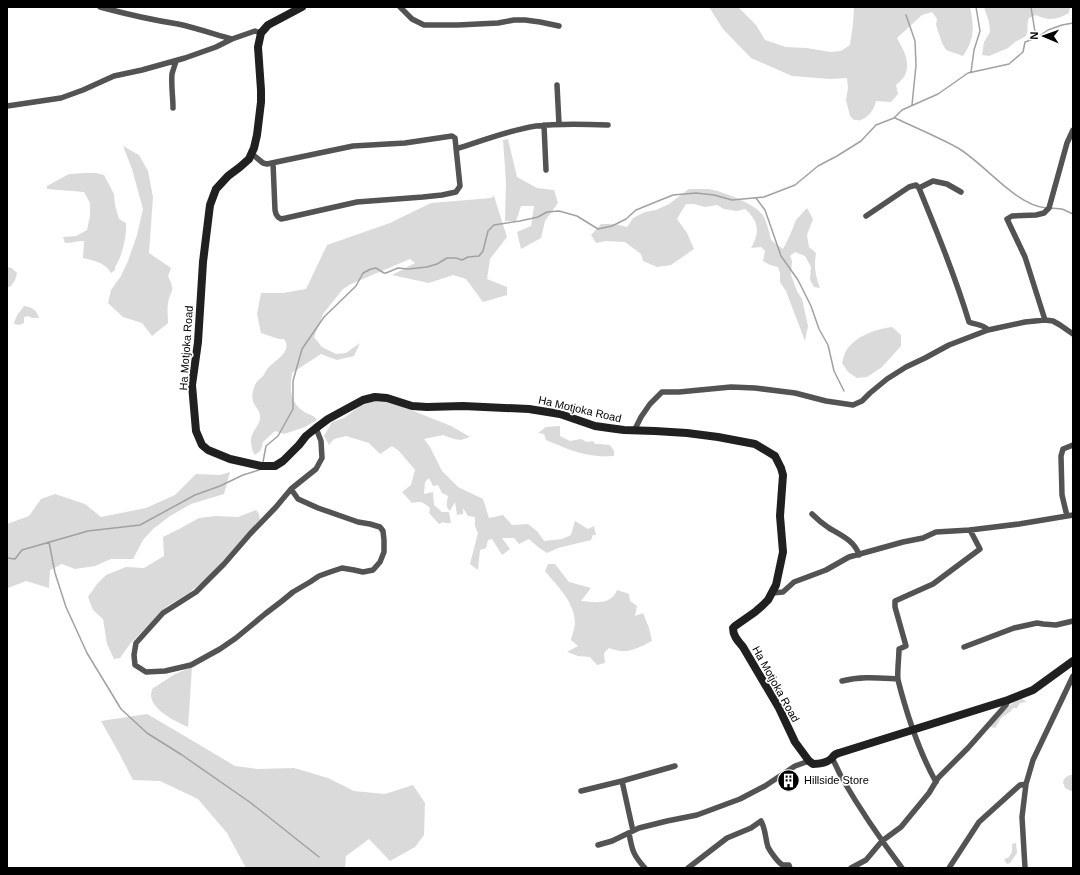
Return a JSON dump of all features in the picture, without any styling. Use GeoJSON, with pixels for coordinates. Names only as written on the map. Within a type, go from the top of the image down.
{"type":"FeatureCollection","features":[{"type":"Feature","properties":{"kind":"street"},"geometry":{"type":"LineString","coordinates":[[100,7],[136,16],[179,24],[232,39]]}},
{"type":"Feature","properties":{"kind":"street"},"geometry":{"type":"LineString","coordinates":[[273,163],[275,210],[278,218],[281,219],[357,202],[436,196],[456,192],[460,186],[456,149],[454,138],[452,136],[404,143],[353,146],[273,163],[263,163],[252,154],[261,102],[258,47],[261,33],[268,25],[302,7]]}},
{"type":"Feature","properties":{"kind":"street"},"geometry":{"type":"LineString","coordinates":[[400,7],[412,19],[424,25],[458,25],[525,20],[559,26]]}},
{"type":"Feature","properties":{"kind":"street"},"geometry":{"type":"LineString","coordinates":[[7,106],[61,98],[114,76],[176,61],[255,31],[261,33]]}},
{"type":"Feature","properties":{"kind":"street"},"geometry":{"type":"LineString","coordinates":[[173,108],[171,87],[172,73],[176,61]]}},
{"type":"Feature","properties":{"kind":"street"},"geometry":{"type":"LineString","coordinates":[[557,85],[559,124]]}},
{"type":"Feature","properties":{"kind":"street"},"geometry":{"type":"LineString","coordinates":[[456,149],[535,126],[559,124],[608,125]]}},
{"type":"Feature","properties":{"kind":"street"},"geometry":{"type":"LineString","coordinates":[[544,125],[546,170]]}},
{"type":"Feature","properties":{"kind":"street"},"geometry":{"type":"LineString","coordinates":[[1045,320],[1025,257],[1007,219],[1012,216],[1036,215],[1044,213],[1050,208],[1073,130]]}},
{"type":"Feature","properties":{"kind":"street","name":"Ha Motjoka Road"},"geometry":{"type":"LineString","coordinates":[[252,154],[246,162],[220,184],[216,189],[210,205],[203,262],[198,342],[192,385],[196,431],[202,445],[218,455],[261,466],[275,466],[299,445],[306,436],[328,419],[363,400],[375,397],[387,398],[412,406],[463,406],[529,409],[560,414],[595,426],[634,431],[669,432],[725,438],[754,444],[775,456],[783,475],[780,516],[783,552],[776,585],[772,593],[763,605],[735,626],[733,628],[733,632],[779,708],[794,742],[809,761]]}},
{"type":"Feature","properties":{"kind":"street"},"geometry":{"type":"LineString","coordinates":[[919,188],[933,182],[947,184],[961,192]]}},
{"type":"Feature","properties":{"kind":"street"},"geometry":{"type":"LineString","coordinates":[[866,216],[909,186],[916,184],[939,237],[969,322],[985,326],[988,330]]}},
{"type":"Feature","properties":{"kind":"street"},"geometry":{"type":"LineString","coordinates":[[634,431],[650,404],[662,392],[679,392],[731,387],[755,388],[795,393],[826,401],[853,404],[862,401],[870,392],[906,367],[949,345],[988,330],[1025,322],[1045,320],[1053,321],[1073,334]]}},
{"type":"Feature","properties":{"kind":"street"},"geometry":{"type":"LineString","coordinates":[[291,489],[298,499],[318,508],[358,522],[380,527],[383,531],[384,552],[380,562],[374,570],[363,572],[342,568],[319,576],[292,592],[236,638],[216,652],[191,665],[165,671],[146,672],[135,665],[134,655],[136,643],[164,613],[196,592],[224,564],[291,489],[316,469],[322,458],[321,441],[316,428]]}},
{"type":"Feature","properties":{"kind":"street"},"geometry":{"type":"LineString","coordinates":[[772,593],[783,592],[794,582],[826,570],[849,557],[923,538],[936,532],[970,530],[1070,516],[1062,495],[1061,456],[1063,449],[1073,445]]}},
{"type":"Feature","properties":{"kind":"street"},"geometry":{"type":"LineString","coordinates":[[812,514],[820,522],[849,541],[857,548],[859,555]]}},
{"type":"Feature","properties":{"kind":"street"},"geometry":{"type":"LineString","coordinates":[[936,782],[924,760],[913,730],[898,679],[899,649],[906,646],[896,611],[895,601],[933,584],[980,549],[970,530]]}},
{"type":"Feature","properties":{"kind":"street"},"geometry":{"type":"LineString","coordinates":[[964,647],[1020,627],[1037,623],[1056,625],[1073,622]]}},
{"type":"Feature","properties":{"kind":"street"},"geometry":{"type":"LineString","coordinates":[[598,845],[631,832],[667,821],[697,815],[740,800],[765,786],[795,766],[809,761],[815,764],[826,762],[835,754],[1008,700],[1033,690],[1073,661]]}},
{"type":"Feature","properties":{"kind":"street"},"geometry":{"type":"LineString","coordinates":[[1025,868],[1022,817],[1026,784],[1033,760],[1073,676]]}},
{"type":"Feature","properties":{"kind":"street"},"geometry":{"type":"LineString","coordinates":[[842,681],[864,677],[898,679]]}},
{"type":"Feature","properties":{"kind":"street"},"geometry":{"type":"LineString","coordinates":[[851,868],[866,860],[882,841],[901,827],[929,793],[938,778],[968,748],[1006,706],[1008,700]]}},
{"type":"Feature","properties":{"kind":"street"},"geometry":{"type":"LineString","coordinates":[[832,758],[842,779],[882,841],[902,868]]}},
{"type":"Feature","properties":{"kind":"street"},"geometry":{"type":"LineString","coordinates":[[581,791],[675,766]]}},
{"type":"Feature","properties":{"kind":"street"},"geometry":{"type":"LineString","coordinates":[[622,781],[631,832],[632,850],[637,859],[645,868]]}},
{"type":"Feature","properties":{"kind":"street"},"geometry":{"type":"LineString","coordinates":[[949,868],[979,822],[1020,785],[1026,784]]}},
{"type":"Feature","properties":{"kind":"street"},"geometry":{"type":"LineString","coordinates":[[688,868],[727,838],[761,822],[766,832],[768,847],[777,861],[783,865],[789,865],[790,868]]}},
{"type":"Feature","properties":{"kind":"shaded area"},"geometry":{"type":"Polygon","coordinates":[[[709,7],[738,7],[756,25],[765,40],[786,47],[807,48],[830,52],[841,51],[850,45],[854,7],[970,7],[973,26],[972,38],[963,56],[946,50],[936,25],[937,19],[932,12],[922,15],[897,38],[907,60],[907,70],[905,75],[896,85],[898,94],[891,102],[876,101],[869,115],[864,119],[854,120],[850,116],[846,100],[848,88],[847,78],[830,79],[792,76],[751,58],[723,29],[709,7]]]}},
{"type":"Feature","properties":{"kind":"shaded area"},"geometry":{"type":"Polygon","coordinates":[[[984,7],[1070,7],[1069,13],[1060,17],[1049,19],[1036,15],[1029,18],[1026,36],[1008,48],[989,56],[982,55],[984,42],[990,32],[989,22],[984,7]]]}},
{"type":"Feature","properties":{"kind":"shaded area"},"geometry":{"type":"Polygon","coordinates":[[[508,139],[517,177],[537,188],[554,190],[558,203],[545,221],[541,238],[521,249],[517,232],[531,226],[534,206],[521,206],[516,221],[505,221],[506,182],[503,140],[508,139]]]}},
{"type":"Feature","properties":{"kind":"shaded area"},"geometry":{"type":"Polygon","coordinates":[[[123,146],[139,155],[148,171],[153,197],[149,253],[171,268],[168,276],[172,285],[172,290],[168,303],[168,323],[152,336],[142,323],[123,317],[108,303],[111,290],[121,276],[128,261],[137,235],[143,209],[132,169],[123,146]]]}},
{"type":"Feature","properties":{"kind":"shaded area"},"geometry":{"type":"Polygon","coordinates":[[[86,173],[104,175],[114,194],[119,219],[126,223],[124,246],[115,270],[111,273],[106,266],[83,258],[84,241],[65,243],[63,237],[76,236],[87,230],[90,216],[90,203],[84,192],[47,189],[47,186],[69,174],[86,173]]]}},
{"type":"Feature","properties":{"kind":"shaded area"},"geometry":{"type":"Polygon","coordinates":[[[689,189],[714,190],[737,198],[752,206],[762,214],[768,227],[771,240],[783,249],[796,220],[807,208],[813,219],[807,235],[809,247],[816,253],[815,270],[820,288],[814,287],[810,280],[811,267],[805,256],[795,252],[790,256],[792,261],[791,275],[797,291],[802,299],[808,326],[805,341],[786,291],[780,282],[778,267],[763,261],[765,251],[761,247],[751,248],[756,237],[757,227],[753,218],[745,209],[737,211],[724,209],[717,205],[705,207],[694,204],[686,204],[677,219],[687,233],[694,249],[671,265],[657,267],[643,261],[641,254],[625,242],[606,241],[596,243],[591,235],[601,224],[615,224],[627,227],[633,218],[645,212],[656,210],[669,204],[689,189]]]}},
{"type":"Feature","properties":{"kind":"shaded area"},"geometry":{"type":"Polygon","coordinates":[[[494,196],[507,237],[490,259],[487,279],[507,287],[507,295],[483,302],[466,279],[453,275],[429,283],[392,275],[415,263],[410,259],[351,284],[343,289],[323,314],[314,337],[322,347],[336,354],[346,353],[360,343],[354,356],[337,360],[321,354],[292,373],[291,389],[295,403],[303,411],[317,420],[305,427],[284,434],[275,431],[263,442],[261,450],[255,455],[252,449],[251,439],[259,423],[260,415],[252,399],[255,385],[268,368],[285,352],[286,348],[284,339],[279,339],[261,333],[257,314],[261,293],[283,293],[306,289],[327,245],[390,223],[431,203],[491,198],[494,196]]]}},
{"type":"Feature","properties":{"kind":"shaded area"},"geometry":{"type":"Polygon","coordinates":[[[7,267],[12,268],[17,273],[14,282],[7,288],[7,267]]]}},
{"type":"Feature","properties":{"kind":"shaded area"},"geometry":{"type":"Polygon","coordinates":[[[24,306],[34,309],[39,318],[32,318],[28,316],[24,317],[24,323],[19,325],[14,324],[17,316],[24,306]]]}},
{"type":"Feature","properties":{"kind":"shaded area"},"geometry":{"type":"Polygon","coordinates":[[[892,327],[901,335],[901,346],[882,367],[867,377],[857,378],[848,372],[842,363],[845,352],[850,346],[866,334],[879,329],[892,327]]]}},
{"type":"Feature","properties":{"kind":"shaded area"},"geometry":{"type":"Polygon","coordinates":[[[376,400],[391,402],[451,426],[470,437],[461,440],[443,435],[424,439],[430,447],[442,471],[458,487],[483,499],[489,518],[503,515],[512,525],[528,524],[537,531],[544,541],[562,539],[571,535],[575,521],[588,529],[594,526],[596,535],[593,535],[591,540],[558,548],[547,553],[529,539],[519,544],[514,538],[502,538],[510,549],[502,555],[492,539],[488,540],[486,548],[480,550],[478,570],[470,564],[478,533],[475,526],[475,517],[468,516],[463,508],[463,514],[457,515],[455,502],[450,511],[447,506],[448,496],[442,493],[438,485],[433,486],[429,478],[425,482],[424,494],[433,492],[434,505],[442,512],[449,512],[451,523],[443,522],[439,524],[429,513],[430,508],[428,506],[420,502],[412,503],[402,492],[411,485],[415,470],[399,451],[392,446],[380,454],[369,443],[346,436],[334,439],[329,445],[324,436],[332,422],[344,418],[361,405],[376,400]]]}},
{"type":"Feature","properties":{"kind":"shaded area"},"geometry":{"type":"Polygon","coordinates":[[[560,426],[560,436],[570,441],[581,439],[587,442],[593,441],[595,444],[610,445],[614,451],[614,456],[591,455],[578,452],[546,440],[544,434],[538,433],[546,427],[560,426]]]}},
{"type":"Feature","properties":{"kind":"shaded area"},"geometry":{"type":"Polygon","coordinates":[[[230,472],[224,494],[191,504],[170,516],[153,529],[143,540],[133,559],[111,559],[95,566],[75,569],[62,564],[50,570],[49,588],[26,581],[8,588],[7,587],[7,524],[29,516],[41,499],[55,494],[85,504],[101,517],[146,508],[175,495],[196,474],[220,475],[230,472]]]}},
{"type":"Feature","properties":{"kind":"shaded area"},"geometry":{"type":"Polygon","coordinates":[[[256,510],[259,514],[260,520],[207,578],[189,593],[166,607],[130,644],[120,658],[114,659],[107,644],[103,619],[93,610],[88,597],[97,584],[106,575],[126,567],[144,568],[164,556],[163,537],[199,518],[216,516],[238,517],[256,510]]]}},
{"type":"Feature","properties":{"kind":"shaded area"},"geometry":{"type":"Polygon","coordinates":[[[548,564],[555,564],[569,582],[591,588],[581,601],[606,601],[611,599],[617,590],[629,594],[630,601],[637,606],[635,616],[643,613],[652,641],[636,649],[626,651],[609,648],[604,653],[605,663],[597,665],[590,657],[578,656],[567,652],[578,646],[571,640],[575,624],[574,614],[572,607],[564,594],[545,571],[548,564]]]}},
{"type":"Feature","properties":{"kind":"shaded area"},"geometry":{"type":"Polygon","coordinates":[[[192,667],[188,727],[165,715],[155,706],[151,694],[152,689],[175,674],[192,667]]]}},
{"type":"Feature","properties":{"kind":"shaded area"},"geometry":{"type":"Polygon","coordinates":[[[1021,698],[1027,702],[1020,703],[1017,708],[1013,708],[1001,718],[995,728],[991,727],[991,725],[1004,710],[1021,698]]]}},
{"type":"Feature","properties":{"kind":"shaded area"},"geometry":{"type":"Polygon","coordinates":[[[147,714],[235,766],[257,769],[294,768],[328,778],[354,791],[385,794],[413,785],[425,803],[424,835],[415,847],[390,861],[369,839],[346,856],[345,868],[246,868],[227,833],[198,799],[160,781],[133,780],[101,721],[147,714]]]}},
{"type":"Feature","properties":{"kind":"shaded area"},"geometry":{"type":"Polygon","coordinates":[[[1073,775],[1073,791],[1065,788],[1063,782],[1065,778],[1073,775]]]}},
{"type":"Feature","properties":{"kind":"shaded area"},"geometry":{"type":"Polygon","coordinates":[[[1016,843],[1017,853],[1010,863],[1007,864],[1004,860],[1008,858],[1012,852],[1012,844],[1016,843]]]}},
{"type":"Feature","properties":{"kind":"waterway"},"geometry":{"type":"LineString","coordinates":[[971,72],[974,50],[980,31],[976,7]]}},
{"type":"Feature","properties":{"kind":"waterway"},"geometry":{"type":"LineString","coordinates":[[1031,7],[1036,38]]}},
{"type":"Feature","properties":{"kind":"waterway"},"geometry":{"type":"LineString","coordinates":[[906,15],[915,41],[916,65],[912,105]]}},
{"type":"Feature","properties":{"kind":"waterway"},"geometry":{"type":"LineString","coordinates":[[263,462],[266,446],[278,436],[293,409],[293,381],[302,349],[324,317],[356,286],[363,273],[376,268],[386,273],[398,268],[408,269],[427,267],[437,264],[447,258],[462,260],[468,257],[479,256],[483,251],[488,231],[494,225],[538,217],[547,212],[559,211],[577,216],[598,229],[612,226],[626,219],[636,210],[673,195],[696,193],[714,195],[732,200],[764,197],[795,185],[818,166],[861,141],[876,125],[894,118],[902,110],[938,94],[968,73],[1009,64],[1023,52],[1025,42],[1036,38],[1048,30],[1073,23]]}},
{"type":"Feature","properties":{"kind":"waterway"},"geometry":{"type":"LineString","coordinates":[[895,118],[958,148],[1023,200],[1046,208]]}},
{"type":"Feature","properties":{"kind":"waterway"},"geometry":{"type":"LineString","coordinates":[[756,198],[765,210],[781,256],[798,280],[811,306],[819,329],[828,345],[834,371],[844,391]]}},
{"type":"Feature","properties":{"kind":"waterway"},"geometry":{"type":"LineString","coordinates":[[1050,208],[1062,209],[1073,214]]}},
{"type":"Feature","properties":{"kind":"waterway"},"geometry":{"type":"LineString","coordinates":[[7,558],[15,559],[22,550],[88,531],[140,525],[195,495],[259,470]]}},
{"type":"Feature","properties":{"kind":"waterway"},"geometry":{"type":"LineString","coordinates":[[49,542],[55,573],[66,607],[87,653],[121,709],[147,733],[182,755],[251,803],[319,857]]}},
{"type":"Feature","properties":{"kind":"place","name":"Hillside Store"},"geometry":{"type":"Point","coordinates":[789,780]}}]}
